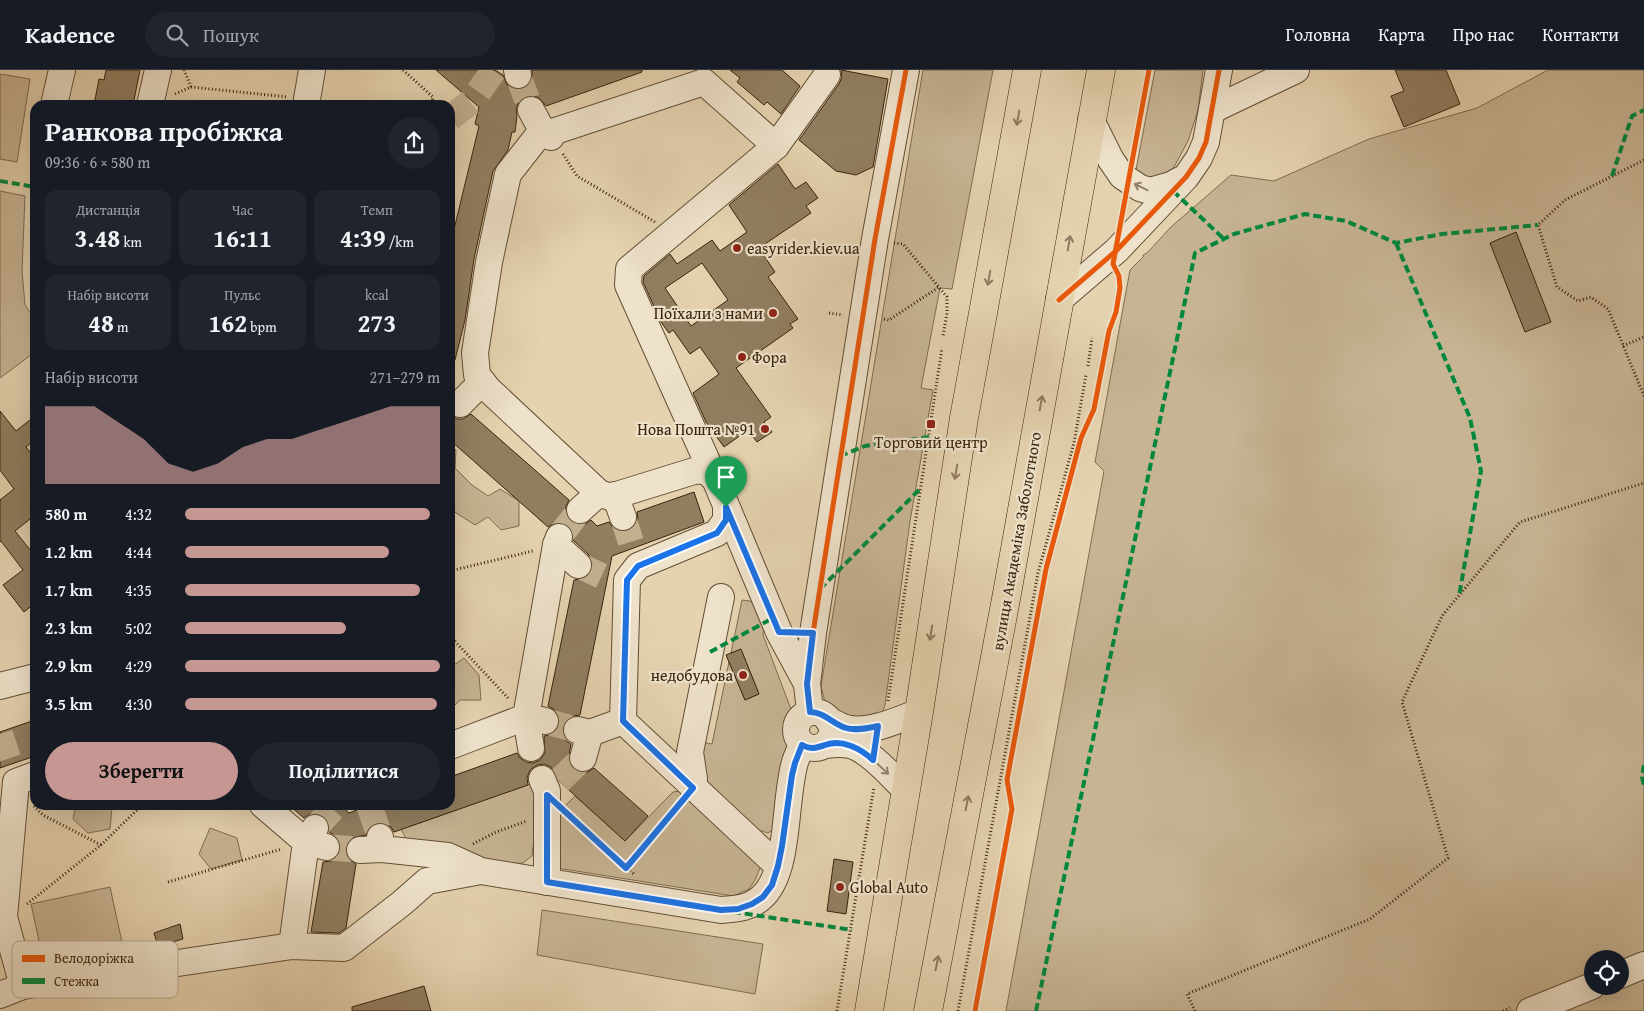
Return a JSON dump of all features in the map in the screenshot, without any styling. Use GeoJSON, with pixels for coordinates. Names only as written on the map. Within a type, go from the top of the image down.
{"type":"FeatureCollection","features":[{"type":"Feature","properties":{"kind":"highway"},"geometry":{"type":"LineString","coordinates":[[869,1011],[919,712],[964,418],[1027,70]]}},
{"type":"Feature","properties":{"kind":"highway","name":"вулиця Академіка Заболотного"},"geometry":{"type":"LineString","coordinates":[[928,1011],[1006,599],[1101,70]]}},
{"type":"Feature","properties":{"kind":"street"},"geometry":{"type":"LineString","coordinates":[[55,100],[62,70]]}},
{"type":"Feature","properties":{"kind":"street"},"geometry":{"type":"LineString","coordinates":[[151,100],[158,70]]}},
{"type":"Feature","properties":{"kind":"street"},"geometry":{"type":"LineString","coordinates":[[306,100],[312,70]]}},
{"type":"Feature","properties":{"kind":"street"},"geometry":{"type":"LineString","coordinates":[[807,684],[813,633],[875,239],[906,70]]}},
{"type":"Feature","properties":{"kind":"street"},"geometry":{"type":"LineString","coordinates":[[1059,300],[1116,251],[1186,177],[1199,158],[1206,142],[1219,70]]}},
{"type":"Feature","properties":{"kind":"street"},"geometry":{"type":"LineString","coordinates":[[1212,110],[1296,70]]}},
{"type":"Feature","properties":{"kind":"street"},"geometry":{"type":"LineString","coordinates":[[827,72],[776,146],[629,268],[628,285],[779,632],[807,684],[817,730],[838,744],[850,745],[863,751],[906,790]]}},
{"type":"Feature","properties":{"kind":"street"},"geometry":{"type":"LineString","coordinates":[[613,502],[488,389],[477,375],[475,353],[489,262],[508,174],[538,137],[548,136],[704,82],[776,146]]}},
{"type":"Feature","properties":{"kind":"street"},"geometry":{"type":"LineString","coordinates":[[531,110],[548,136]]}},
{"type":"Feature","properties":{"kind":"street"},"geometry":{"type":"LineString","coordinates":[[1091,120],[1111,160],[1122,176],[1140,188],[1150,191],[1171,185],[1186,177]]}},
{"type":"Feature","properties":{"kind":"street"},"geometry":{"type":"LineString","coordinates":[[460,404],[482,382]]}},
{"type":"Feature","properties":{"kind":"street"},"geometry":{"type":"LineString","coordinates":[[580,510],[613,502],[694,471],[705,470],[714,479]]}},
{"type":"Feature","properties":{"kind":"street"},"geometry":{"type":"LineString","coordinates":[[726,507],[726,520],[717,533],[627,570],[623,721],[778,866]]}},
{"type":"Feature","properties":{"kind":"street"},"geometry":{"type":"LineString","coordinates":[[558,541],[578,565]]}},
{"type":"Feature","properties":{"kind":"street"},"geometry":{"type":"LineString","coordinates":[[531,748],[558,541]]}},
{"type":"Feature","properties":{"kind":"street"},"geometry":{"type":"LineString","coordinates":[[693,788],[694,779],[690,752],[721,597]]}},
{"type":"Feature","properties":{"kind":"street"},"geometry":{"type":"LineString","coordinates":[[779,632],[813,633]]}},
{"type":"Feature","properties":{"kind":"street"},"geometry":{"type":"LineString","coordinates":[[0,686],[30,678]]}},
{"type":"Feature","properties":{"kind":"street"},"geometry":{"type":"LineString","coordinates":[[817,730],[861,730],[919,712]]}},
{"type":"Feature","properties":{"kind":"street"},"geometry":{"type":"LineString","coordinates":[[455,744],[535,719]]}},
{"type":"Feature","properties":{"kind":"street"},"geometry":{"type":"LineString","coordinates":[[583,758],[584,731],[623,721]]}},
{"type":"Feature","properties":{"kind":"street"},"geometry":{"type":"LineString","coordinates":[[374,845],[448,856],[482,871],[721,910],[738,909],[752,904],[763,897],[772,885],[778,866],[795,763],[817,730]]}},
{"type":"Feature","properties":{"kind":"street"},"geometry":{"type":"LineString","coordinates":[[11,990],[4,917],[19,778]]}},
{"type":"Feature","properties":{"kind":"street"},"geometry":{"type":"LineString","coordinates":[[547,882],[549,792]]}},
{"type":"Feature","properties":{"kind":"street"},"geometry":{"type":"LineString","coordinates":[[271,810],[316,839],[292,946]]}},
{"type":"Feature","properties":{"kind":"street"},"geometry":{"type":"LineString","coordinates":[[178,964],[292,946],[344,948],[427,881],[482,871]]}},
{"type":"Feature","properties":{"kind":"street"},"geometry":{"type":"LineString","coordinates":[[1629,971],[1644,965]]}},
{"type":"Feature","properties":{"kind":"street"},"geometry":{"type":"LineString","coordinates":[[1530,1011],[1584,989]]}},
{"type":"Feature","properties":{"kind":"path"},"geometry":{"type":"LineString","coordinates":[[403,70],[433,97],[432,100]]}},
{"type":"Feature","properties":{"kind":"path"},"geometry":{"type":"LineString","coordinates":[[192,87],[291,100]]}},
{"type":"Feature","properties":{"kind":"path"},"geometry":{"type":"LineString","coordinates":[[548,136],[577,176],[671,232]]}},
{"type":"Feature","properties":{"kind":"path"},"geometry":{"type":"LineString","coordinates":[[1644,160],[1565,200],[1538,224],[1557,287],[1578,302],[1591,297],[1608,309],[1644,396]]}},
{"type":"Feature","properties":{"kind":"path"},"geometry":{"type":"LineString","coordinates":[[875,239],[903,244],[946,297],[947,314],[943,336]]}},
{"type":"Feature","properties":{"kind":"path"},"geometry":{"type":"LineString","coordinates":[[1623,346],[1644,337]]}},
{"type":"Feature","properties":{"kind":"path"},"geometry":{"type":"LineString","coordinates":[[1088,366],[1092,338]]}},
{"type":"Feature","properties":{"kind":"path"},"geometry":{"type":"LineString","coordinates":[[878,726],[887,709],[942,348]]}},
{"type":"Feature","properties":{"kind":"path"},"geometry":{"type":"LineString","coordinates":[[958,1011],[1038,573],[1074,443],[1086,375]]}},
{"type":"Feature","properties":{"kind":"path"},"geometry":{"type":"LineString","coordinates":[[1051,550],[1081,438]]}},
{"type":"Feature","properties":{"kind":"path"},"geometry":{"type":"LineString","coordinates":[[1195,1011],[1187,994],[1370,919],[1448,858],[1402,702],[1442,616],[1520,522],[1644,483]]}},
{"type":"Feature","properties":{"kind":"path"},"geometry":{"type":"LineString","coordinates":[[455,570],[558,541]]}},
{"type":"Feature","properties":{"kind":"path"},"geometry":{"type":"LineString","coordinates":[[455,641],[535,719]]}},
{"type":"Feature","properties":{"kind":"path"},"geometry":{"type":"LineString","coordinates":[[837,1011],[852,930],[875,778],[873,760]]}},
{"type":"Feature","properties":{"kind":"path"},"geometry":{"type":"LineString","coordinates":[[19,778],[30,795]]}},
{"type":"Feature","properties":{"kind":"path"},"geometry":{"type":"LineString","coordinates":[[626,868],[693,788]]}},
{"type":"Feature","properties":{"kind":"path"},"geometry":{"type":"LineString","coordinates":[[448,856],[496,832],[549,792],[626,868],[663,900]]}},
{"type":"Feature","properties":{"kind":"path"},"geometry":{"type":"LineString","coordinates":[[40,810],[43,815],[101,845]]}},
{"type":"Feature","properties":{"kind":"path"},"geometry":{"type":"LineString","coordinates":[[5,921],[101,845],[137,810]]}},
{"type":"Feature","properties":{"kind":"path"},"geometry":{"type":"LineString","coordinates":[[168,882],[316,839]]}},
{"type":"Feature","properties":{"kind":"shaded area"},"geometry":{"type":"Polygon","coordinates":[[[923,70],[993,70],[952,289],[940,288],[921,388],[933,390],[910,521],[885,705],[881,716],[872,722],[831,713],[825,702],[821,686],[923,70]]]}},
{"type":"Feature","properties":{"kind":"shaded area"},"geometry":{"type":"Polygon","coordinates":[[[1155,70],[1203,70],[1198,110],[1188,141],[1174,167],[1160,181],[1135,175],[1155,70]]]}},
{"type":"Feature","properties":{"kind":"shaded area"},"geometry":{"type":"Polygon","coordinates":[[[1548,70],[1644,70],[1644,1011],[1006,1011],[1104,471],[1095,462],[1130,270],[1171,227],[1231,175],[1274,181],[1369,139],[1477,108],[1548,70]]]}},
{"type":"Feature","properties":{"kind":"shaded area"},"geometry":{"type":"Polygon","coordinates":[[[0,74],[30,79],[17,162],[0,159],[0,74]]]}},
{"type":"Feature","properties":{"kind":"shaded area"},"geometry":{"type":"Polygon","coordinates":[[[0,191],[25,196],[22,271],[25,305],[30,312],[30,356],[0,378],[0,191]]]}},
{"type":"Feature","properties":{"kind":"shaded area"},"geometry":{"type":"Polygon","coordinates":[[[455,468],[472,485],[488,496],[500,489],[519,501],[519,526],[501,530],[488,517],[475,525],[455,512],[455,468]]]}},
{"type":"Feature","properties":{"kind":"shaded area"},"geometry":{"type":"Polygon","coordinates":[[[742,600],[750,601],[765,614],[763,635],[792,712],[779,819],[776,828],[768,833],[755,829],[697,773],[701,742],[712,744],[729,662],[745,700],[759,694],[741,650],[731,653],[742,600]]]}},
{"type":"Feature","properties":{"kind":"shaded area"},"geometry":{"type":"Polygon","coordinates":[[[464,658],[479,675],[481,700],[460,700],[455,705],[455,664],[464,658]]]}},
{"type":"Feature","properties":{"kind":"shaded area"},"geometry":{"type":"Polygon","coordinates":[[[533,783],[539,796],[532,856],[523,863],[504,864],[409,845],[401,829],[533,783]]]}},
{"type":"Feature","properties":{"kind":"shaded area"},"geometry":{"type":"Polygon","coordinates":[[[686,790],[757,859],[760,868],[749,889],[733,896],[551,867],[558,813],[575,796],[625,841],[673,792],[686,790]]]}},
{"type":"Feature","properties":{"kind":"shaded area"},"geometry":{"type":"Polygon","coordinates":[[[75,810],[112,810],[110,829],[88,833],[73,819],[75,810]]]}},
{"type":"Feature","properties":{"kind":"shaded area"},"geometry":{"type":"Polygon","coordinates":[[[210,828],[237,838],[242,860],[211,869],[199,854],[210,828]]]}},
{"type":"Feature","properties":{"kind":"shaded area"},"geometry":{"type":"Polygon","coordinates":[[[110,887],[122,941],[39,941],[31,904],[110,887]]]}},
{"type":"Feature","properties":{"kind":"shaded area"},"geometry":{"type":"Polygon","coordinates":[[[542,910],[763,944],[755,994],[537,955],[542,910]]]}},
{"type":"Feature","properties":{"kind":"building"},"geometry":{"type":"Polygon","coordinates":[[[106,70],[140,70],[134,100],[95,100],[99,79],[104,80],[106,70]]]}},
{"type":"Feature","properties":{"kind":"building"},"geometry":{"type":"Polygon","coordinates":[[[436,70],[495,70],[503,75],[507,85],[513,89],[520,90],[528,87],[532,80],[532,70],[642,70],[642,72],[546,106],[539,98],[532,95],[524,97],[519,102],[516,109],[515,132],[512,132],[508,150],[493,171],[474,259],[465,320],[455,360],[455,225],[479,126],[475,124],[479,107],[436,70]]]}},
{"type":"Feature","properties":{"kind":"building"},"geometry":{"type":"Polygon","coordinates":[[[730,70],[782,70],[800,86],[781,114],[767,102],[764,105],[737,82],[740,78],[730,70]]]}},
{"type":"Feature","properties":{"kind":"building"},"geometry":{"type":"Polygon","coordinates":[[[841,70],[888,79],[873,167],[856,175],[836,171],[799,140],[839,84],[842,77],[841,70]]]}},
{"type":"Feature","properties":{"kind":"building"},"geometry":{"type":"Polygon","coordinates":[[[1395,70],[1446,70],[1460,104],[1404,127],[1391,96],[1404,91],[1395,70]]]}},
{"type":"Feature","properties":{"kind":"building"},"geometry":{"type":"Polygon","coordinates":[[[778,164],[795,189],[806,182],[818,198],[806,206],[811,213],[759,248],[775,272],[768,277],[798,319],[790,324],[793,328],[736,368],[771,417],[764,422],[772,432],[757,442],[748,430],[724,447],[706,422],[693,393],[719,374],[700,347],[690,354],[673,330],[669,333],[661,322],[643,282],[644,276],[670,254],[677,264],[712,240],[720,251],[747,232],[729,205],[778,164]],[[702,263],[665,288],[691,326],[728,300],[702,263]]]}},
{"type":"Feature","properties":{"kind":"building"},"geometry":{"type":"Polygon","coordinates":[[[1516,232],[1551,322],[1525,332],[1490,243],[1516,232]]]}},
{"type":"Feature","properties":{"kind":"building"},"geometry":{"type":"Polygon","coordinates":[[[0,411],[16,431],[30,420],[30,444],[26,447],[30,452],[30,519],[15,531],[30,550],[30,607],[24,612],[3,585],[23,570],[0,542],[0,500],[14,489],[0,470],[0,411]]]}},
{"type":"Feature","properties":{"kind":"building"},"geometry":{"type":"Polygon","coordinates":[[[471,414],[569,500],[565,514],[575,524],[584,525],[591,520],[597,526],[609,522],[614,529],[620,532],[628,531],[635,526],[638,519],[637,512],[694,492],[704,522],[612,556],[580,715],[566,719],[562,727],[566,741],[571,744],[568,761],[572,768],[578,772],[586,773],[594,768],[648,816],[625,841],[559,781],[551,767],[544,764],[537,765],[530,770],[527,778],[528,785],[394,832],[386,823],[377,822],[370,826],[366,835],[352,838],[347,844],[345,851],[348,858],[356,864],[346,928],[339,933],[311,932],[323,862],[331,861],[337,857],[341,850],[340,843],[336,836],[329,832],[328,822],[323,816],[315,813],[309,814],[304,818],[295,810],[346,810],[349,813],[357,810],[455,810],[455,775],[517,753],[526,762],[533,763],[540,760],[545,753],[544,736],[556,731],[560,725],[559,716],[555,710],[548,706],[574,580],[582,579],[589,575],[592,569],[592,561],[588,554],[573,540],[574,534],[570,527],[565,523],[557,522],[548,527],[455,444],[455,418],[463,419],[471,414]]]}},
{"type":"Feature","properties":{"kind":"building","name":"недобудова"},"geometry":{"type":"Polygon","coordinates":[[[741,649],[759,694],[745,700],[726,655],[741,649]]]}},
{"type":"Feature","properties":{"kind":"building"},"geometry":{"type":"Polygon","coordinates":[[[30,722],[30,758],[0,768],[0,732],[30,722]]]}},
{"type":"Feature","properties":{"kind":"building","name":"Global Auto"},"geometry":{"type":"Polygon","coordinates":[[[834,859],[853,862],[846,914],[827,911],[834,859]]]}},
{"type":"Feature","properties":{"kind":"building"},"geometry":{"type":"Polygon","coordinates":[[[180,924],[183,939],[156,941],[154,933],[180,924]]]}},
{"type":"Feature","properties":{"kind":"building"},"geometry":{"type":"Polygon","coordinates":[[[424,986],[431,1011],[352,1011],[352,1007],[424,986]]]}},
{"type":"Feature","properties":{"kind":"tunnel"},"geometry":{"type":"LineString","coordinates":[[455,114],[472,101],[494,70]]}},
{"type":"Feature","properties":{"kind":"tunnel"},"geometry":{"type":"LineString","coordinates":[[518,75],[531,110]]}},
{"type":"Feature","properties":{"kind":"tunnel"},"geometry":{"type":"LineString","coordinates":[[559,537],[580,510]]}},
{"type":"Feature","properties":{"kind":"tunnel"},"geometry":{"type":"LineString","coordinates":[[623,517],[633,549]]}},
{"type":"Feature","properties":{"kind":"tunnel"},"geometry":{"type":"LineString","coordinates":[[578,565],[608,579]]}},
{"type":"Feature","properties":{"kind":"tunnel"},"geometry":{"type":"LineString","coordinates":[[545,721],[577,730]]}},
{"type":"Feature","properties":{"kind":"tunnel"},"geometry":{"type":"LineString","coordinates":[[0,734],[10,764]]}},
{"type":"Feature","properties":{"kind":"tunnel"},"geometry":{"type":"LineString","coordinates":[[559,781],[583,758]]}},
{"type":"Feature","properties":{"kind":"tunnel"},"geometry":{"type":"LineString","coordinates":[[315,828],[331,810]]}},
{"type":"Feature","properties":{"kind":"tunnel"},"geometry":{"type":"LineString","coordinates":[[371,810],[380,837]]}},
{"type":"Feature","properties":{"kind":"tunnel"},"geometry":{"type":"LineString","coordinates":[[326,847],[360,850]]}},
{"type":"Feature","properties":{"kind":"marked path"},"geometry":{"type":"LineString","coordinates":[[1612,176],[1632,116],[1644,110]]}},
{"type":"Feature","properties":{"kind":"marked path"},"geometry":{"type":"LineString","coordinates":[[0,181],[30,186]]}},
{"type":"Feature","properties":{"kind":"marked path"},"geometry":{"type":"LineString","coordinates":[[1173,191],[1224,239]]}},
{"type":"Feature","properties":{"kind":"marked path"},"geometry":{"type":"LineString","coordinates":[[1036,1011],[1195,253],[1234,234],[1305,214],[1346,221],[1396,243],[1442,234],[1538,225]]}},
{"type":"Feature","properties":{"kind":"marked path"},"geometry":{"type":"LineString","coordinates":[[1396,243],[1470,418],[1481,471],[1459,596]]}},
{"type":"Feature","properties":{"kind":"marked path"},"geometry":{"type":"LineString","coordinates":[[840,456],[865,446],[929,437]]}},
{"type":"Feature","properties":{"kind":"marked path"},"geometry":{"type":"LineString","coordinates":[[820,589],[921,488]]}},
{"type":"Feature","properties":{"kind":"marked path"},"geometry":{"type":"LineString","coordinates":[[710,652],[773,618]]}},
{"type":"Feature","properties":{"kind":"marked path"},"geometry":{"type":"LineString","coordinates":[[1644,765],[1642,777],[1644,786]]}},
{"type":"Feature","properties":{"kind":"marked path"},"geometry":{"type":"LineString","coordinates":[[721,910],[852,930]]}},
{"type":"Feature","properties":{"kind":"cycle path"},"geometry":{"type":"LineString","coordinates":[[810,712],[807,684],[813,633],[875,239],[906,70]]}},
{"type":"Feature","properties":{"kind":"cycle path"},"geometry":{"type":"LineString","coordinates":[[975,1011],[1012,809],[1007,780],[1046,569],[1081,438],[1094,409],[1109,331],[1116,312],[1120,288],[1119,276],[1113,264],[1149,70]]}},
{"type":"Feature","properties":{"kind":"cycle path"},"geometry":{"type":"LineString","coordinates":[[1059,300],[1116,251],[1186,177],[1199,158],[1206,142],[1219,70]]}},
{"type":"Feature","properties":{"kind":"place","name":"easyrider.kiev.ua"},"geometry":{"type":"Point","coordinates":[737,248]}},
{"type":"Feature","properties":{"kind":"place","name":"Поїхали з нами"},"geometry":{"type":"Point","coordinates":[773,313]}},
{"type":"Feature","properties":{"kind":"place","name":"Фора"},"geometry":{"type":"Point","coordinates":[742,357]}},
{"type":"Feature","properties":{"kind":"place","name":"Торговий центр"},"geometry":{"type":"Point","coordinates":[931,424]}},
{"type":"Feature","properties":{"kind":"place","name":"Нова Пошта №91"},"geometry":{"type":"Point","coordinates":[765,429]}},
{"type":"Feature","properties":{"kind":"place","name":"недобудова"},"geometry":{"type":"Point","coordinates":[743,675]}},
{"type":"Feature","properties":{"kind":"place","name":"Global Auto"},"geometry":{"type":"Point","coordinates":[840,887]}},
{"type":"Feature","properties":{"kind":"route"},"geometry":{"type":"LineString","coordinates":[[726,507],[779,632],[813,633],[807,684],[810,712],[822,714],[828,720],[848,729],[861,730],[878,726],[873,760],[863,751],[850,745],[825,745],[814,749],[802,745],[792,775],[778,866],[772,885],[763,897],[752,904],[738,909],[721,910],[547,882],[547,795],[626,868],[693,788],[623,721],[627,580],[638,566],[717,533],[726,520],[726,507]]}}]}
